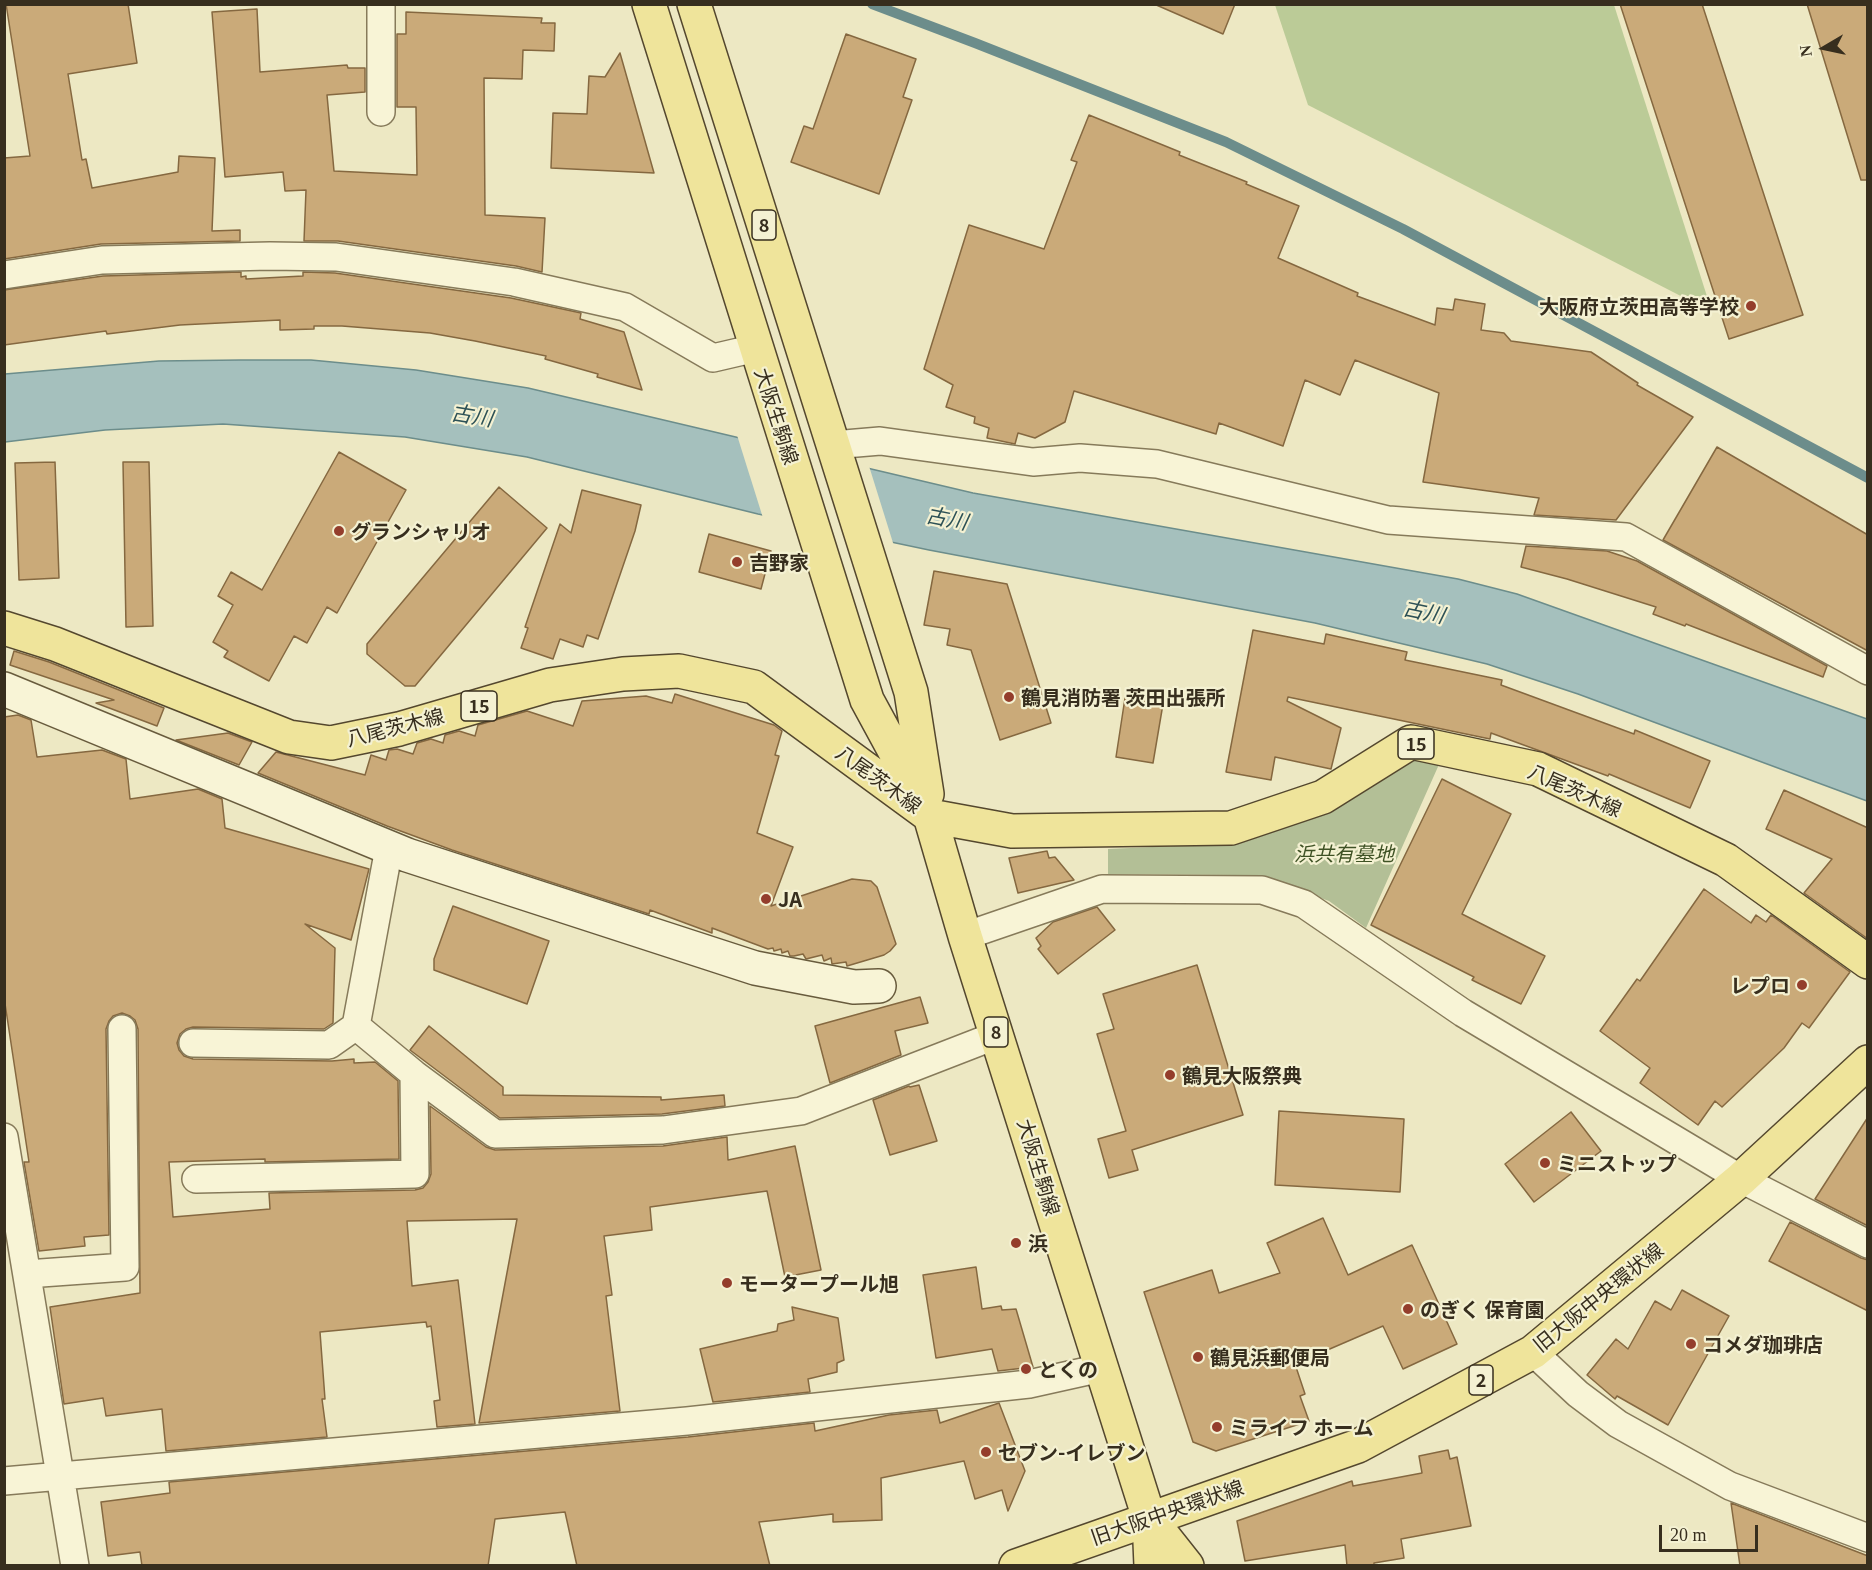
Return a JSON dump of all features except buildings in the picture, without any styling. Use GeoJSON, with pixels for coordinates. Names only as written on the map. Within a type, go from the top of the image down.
{"type":"FeatureCollection","features":[{"type":"Feature","properties":{"kind":"main road","name":"大阪生駒線"},"geometry":{"type":"LineString","coordinates":[[649,4],[867,700],[930,816]]}},
{"type":"Feature","properties":{"kind":"main road","name":"大阪生駒線"},"geometry":{"type":"LineString","coordinates":[[694,4],[911,692],[930,816],[965,936],[1149,1518],[1151,1566]]}},
{"type":"Feature","properties":{"kind":"main road","name":"八尾茨木線"},"geometry":{"type":"LineString","coordinates":[[4,628],[56,644],[289,737],[331,743],[399,729],[550,685],[623,674],[679,671],[754,687],[930,816],[1012,831],[1231,828],[1323,797],[1411,742],[1549,774],[1726,860],[1868,962]]}},
{"type":"Feature","properties":{"kind":"main road","name":"旧大阪中央環状線"},"geometry":{"type":"LineString","coordinates":[[1016,1566],[1358,1446],[1533,1352],[1741,1179],[1868,1062]]}},
{"type":"Feature","properties":{"kind":"main road","name":"大阪生駒線"},"geometry":{"type":"LineString","coordinates":[[1149,1518],[1187,1566]]}},
{"type":"Feature","properties":{"kind":"street"},"geometry":{"type":"LineString","coordinates":[[381,4],[381,112]]}},
{"type":"Feature","properties":{"kind":"street"},"geometry":{"type":"LineString","coordinates":[[4,275],[102,260],[270,256],[336,257],[514,282],[625,307],[713,358],[756,348]]}},
{"type":"Feature","properties":{"kind":"street"},"geometry":{"type":"LineString","coordinates":[[833,445],[879,441],[1033,462],[1080,458],[1157,464],[1388,520],[1626,537],[1868,671]]}},
{"type":"Feature","properties":{"kind":"street"},"geometry":{"type":"LineString","coordinates":[[4,689],[389,848],[755,968],[854,987],[879,986]]}},
{"type":"Feature","properties":{"kind":"street"},"geometry":{"type":"LineString","coordinates":[[193,1043],[329,1045],[356,1026],[389,848]]}},
{"type":"Feature","properties":{"kind":"street"},"geometry":{"type":"LineString","coordinates":[[965,936],[1102,889],[1262,890],[1305,904],[1463,1013],[1741,1179],[1868,1244]]}},
{"type":"Feature","properties":{"kind":"street"},"geometry":{"type":"LineString","coordinates":[[356,1026],[414,1074],[495,1134],[663,1130],[801,1111],[997,1035]]}},
{"type":"Feature","properties":{"kind":"street"},"geometry":{"type":"LineString","coordinates":[[27,1274],[125,1267],[122,1029]]}},
{"type":"Feature","properties":{"kind":"street"},"geometry":{"type":"LineString","coordinates":[[196,1179],[415,1174],[414,1074]]}},
{"type":"Feature","properties":{"kind":"street"},"geometry":{"type":"LineString","coordinates":[[4,1137],[75,1566]]}},
{"type":"Feature","properties":{"kind":"street"},"geometry":{"type":"LineString","coordinates":[[1533,1352],[1578,1394],[1618,1424],[1730,1486],[1868,1538]]}},
{"type":"Feature","properties":{"kind":"street"},"geometry":{"type":"LineString","coordinates":[[4,1481],[732,1417],[1029,1384],[1101,1368]]}},
{"type":"Feature","properties":{"kind":"green space"},"geometry":{"type":"Polygon","coordinates":[[[1275,5],[1614,5],[1712,312],[1308,105],[1275,5]]]}},
{"type":"Feature","properties":{"kind":"green space","name":"浜共有墓地"},"geometry":{"type":"Polygon","coordinates":[[[1441,760],[1366,928],[1329,901],[1287,886],[1233,875],[1108,874],[1108,849],[1197,845],[1406,761],[1441,760]]]}},
{"type":"Feature","properties":{"kind":"water","name":"古川"},"geometry":{"type":"Polygon","coordinates":[[[311,360],[416,370],[528,388],[973,493],[1458,579],[1517,594],[1867,719],[1867,801],[1578,694],[1487,664],[1315,623],[929,550],[758,514],[527,457],[405,437],[223,424],[105,430],[5,442],[5,374],[159,361],[311,360]]]}},
{"type":"Feature","properties":{"kind":"pier"},"geometry":{"type":"Polygon","coordinates":[[[737,435],[869,466],[894,546],[763,518],[737,435]]]}},
{"type":"Feature","properties":{"kind":"waterway"},"geometry":{"type":"LineString","coordinates":[[872,4],[1226,142],[1403,229],[1868,478]]}},
{"type":"Feature","properties":{"kind":"place","name":"大阪府立茨田高等学校"},"geometry":{"type":"Point","coordinates":[1751,306]}},
{"type":"Feature","properties":{"kind":"place","name":"グランシャリオ"},"geometry":{"type":"Point","coordinates":[339,531]}},
{"type":"Feature","properties":{"kind":"place","name":"吉野家"},"geometry":{"type":"Point","coordinates":[737,562]}},
{"type":"Feature","properties":{"kind":"place","name":"鶴見消防署 茨田出張所"},"geometry":{"type":"Point","coordinates":[1009,697]}},
{"type":"Feature","properties":{"kind":"place","name":"JA"},"geometry":{"type":"Point","coordinates":[766,899]}},
{"type":"Feature","properties":{"kind":"place","name":"レプロ"},"geometry":{"type":"Point","coordinates":[1802,985]}},
{"type":"Feature","properties":{"kind":"place","name":"鶴見大阪祭典"},"geometry":{"type":"Point","coordinates":[1170,1075]}},
{"type":"Feature","properties":{"kind":"place","name":"ミニストップ"},"geometry":{"type":"Point","coordinates":[1545,1163]}},
{"type":"Feature","properties":{"kind":"place","name":"浜"},"geometry":{"type":"Point","coordinates":[1016,1243]}},
{"type":"Feature","properties":{"kind":"place","name":"モータープール旭"},"geometry":{"type":"Point","coordinates":[727,1283]}},
{"type":"Feature","properties":{"kind":"place","name":"のぎく 保育園"},"geometry":{"type":"Point","coordinates":[1408,1309]}},
{"type":"Feature","properties":{"kind":"place","name":"コメダ珈琲店"},"geometry":{"type":"Point","coordinates":[1691,1344]}},
{"type":"Feature","properties":{"kind":"place","name":"鶴見浜郵便局"},"geometry":{"type":"Point","coordinates":[1198,1357]}},
{"type":"Feature","properties":{"kind":"place","name":"とくの"},"geometry":{"type":"Point","coordinates":[1026,1369]}},
{"type":"Feature","properties":{"kind":"place","name":"ミライフ ホーム"},"geometry":{"type":"Point","coordinates":[1217,1427]}},
{"type":"Feature","properties":{"kind":"place","name":"セブン-イレブン"},"geometry":{"type":"Point","coordinates":[986,1452]}}]}
